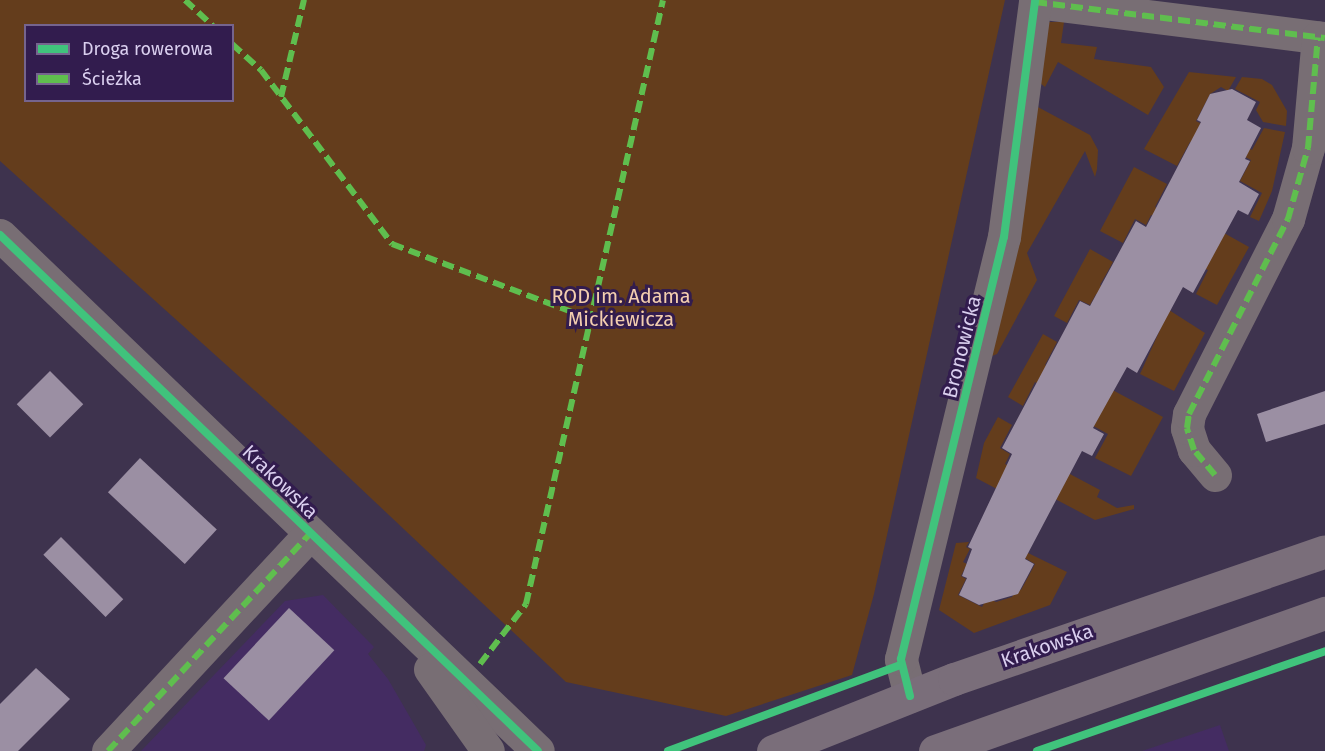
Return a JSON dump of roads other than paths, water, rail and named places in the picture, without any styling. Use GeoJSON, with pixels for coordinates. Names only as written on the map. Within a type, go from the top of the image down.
{"type":"FeatureCollection","features":[{"type":"Feature","properties":{"kind":"main road","name":"Krakowska"},"geometry":{"type":"LineString","coordinates":[[773,751],[910,696],[1325,551]]}},
{"type":"Feature","properties":{"kind":"main road"},"geometry":{"type":"LineString","coordinates":[[935,751],[1325,613]]}},
{"type":"Feature","properties":{"kind":"street"},"geometry":{"type":"LineString","coordinates":[[1035,1],[1321,37],[1308,148],[1288,219],[1189,414],[1188,428],[1194,450],[1215,475]]}},
{"type":"Feature","properties":{"kind":"street","name":"Bronowicka"},"geometry":{"type":"LineString","coordinates":[[910,696],[901,660],[1004,237],[1035,1]]}},
{"type":"Feature","properties":{"kind":"street","name":"Krakowska"},"geometry":{"type":"LineString","coordinates":[[0,235],[382,605],[538,751]]}},
{"type":"Feature","properties":{"kind":"street"},"geometry":{"type":"LineString","coordinates":[[108,751],[310,534]]}},
{"type":"Feature","properties":{"kind":"street","name":"Krakowska"},"geometry":{"type":"LineString","coordinates":[[382,605],[488,751]]}},
{"type":"Feature","properties":{"kind":"park label","name":"ROD im. Adama Mickiewicza"},"geometry":{"type":"Point","coordinates":[621,308]}}]}
